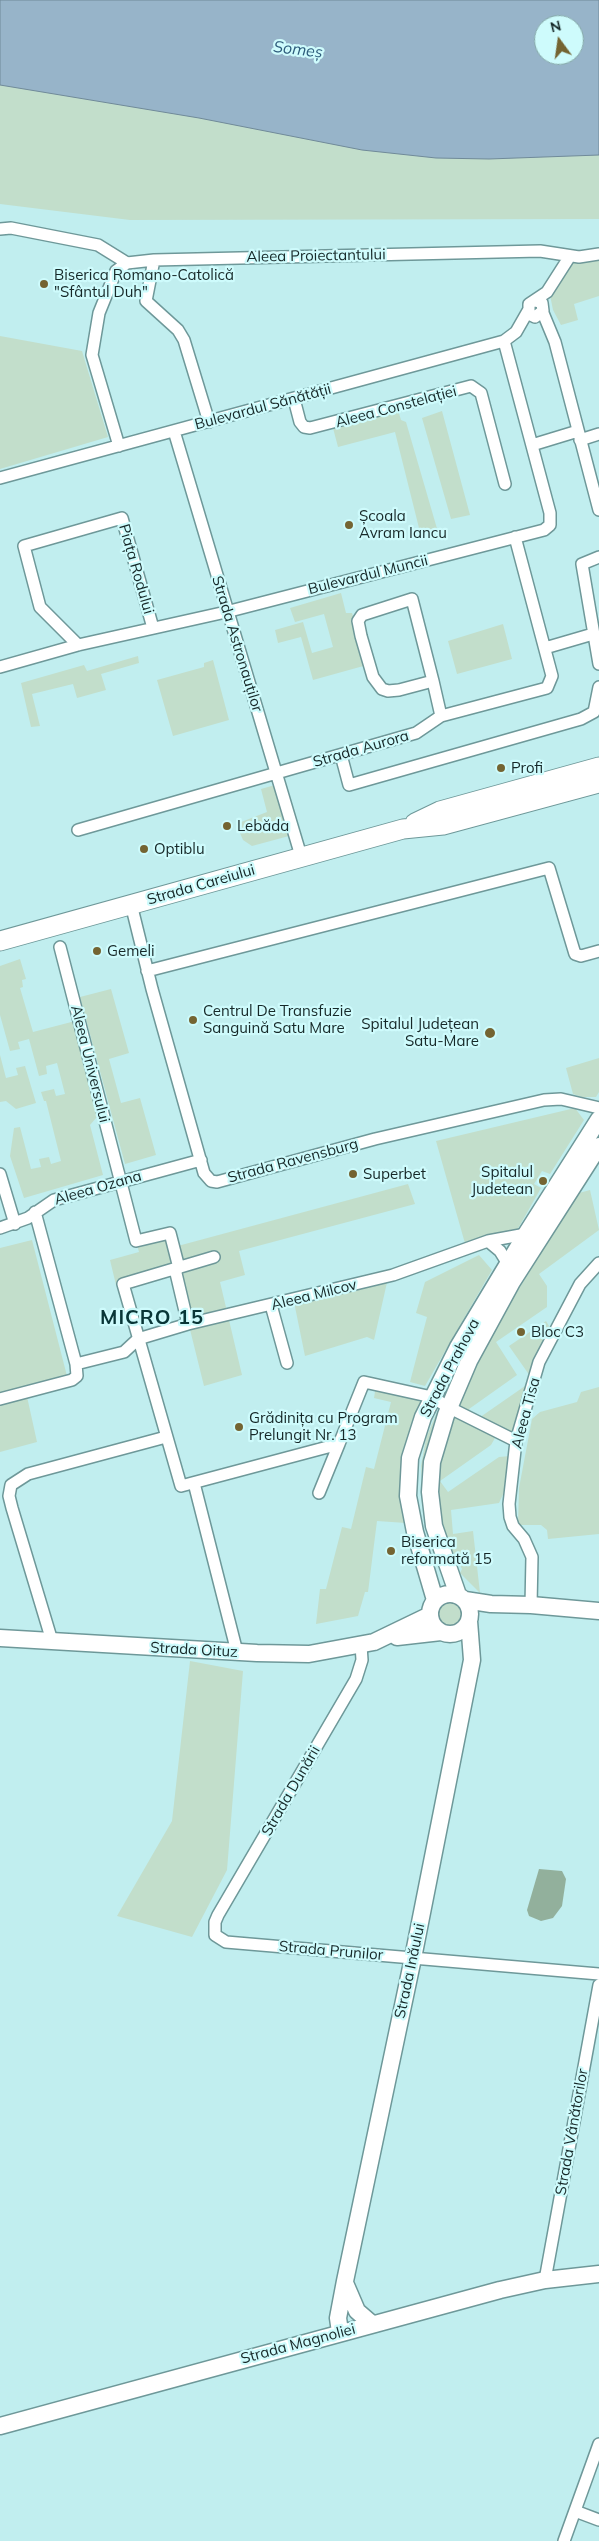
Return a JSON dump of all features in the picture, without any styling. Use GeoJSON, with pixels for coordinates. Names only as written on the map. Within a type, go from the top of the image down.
{"type":"FeatureCollection","features":[{"type":"Feature","properties":{"kind":"main road","name":"Strada Careiului"},"geometry":{"type":"LineString","coordinates":[[403,829],[440,811],[599,767]]}},
{"type":"Feature","properties":{"kind":"main road","name":"Strada Careiului"},"geometry":{"type":"LineString","coordinates":[[0,941],[403,829],[443,825],[599,783]]}},
{"type":"Feature","properties":{"kind":"street"},"geometry":{"type":"LineString","coordinates":[[0,229],[10,228],[98,245],[127,263],[116,271],[99,313],[92,355],[119,446]]}},
{"type":"Feature","properties":{"kind":"street","name":"Aleea Proiectantului"},"geometry":{"type":"LineString","coordinates":[[127,263],[154,260],[540,251],[570,256],[599,254]]}},
{"type":"Feature","properties":{"kind":"street","name":"Bulevardul Sănătății"},"geometry":{"type":"LineString","coordinates":[[0,478],[504,341],[536,311],[570,256]]}},
{"type":"Feature","properties":{"kind":"street"},"geometry":{"type":"LineString","coordinates":[[154,260],[146,301],[178,330],[184,340],[208,422]]}},
{"type":"Feature","properties":{"kind":"street"},"geometry":{"type":"LineString","coordinates":[[536,311],[547,324],[555,342],[599,510]]}},
{"type":"Feature","properties":{"kind":"street","name":"Bulevardul Muncii"},"geometry":{"type":"LineString","coordinates":[[0,667],[78,645],[226,612],[544,530],[550,525],[552,520],[504,341]]}},
{"type":"Feature","properties":{"kind":"street","name":"Aleea Constelației"},"geometry":{"type":"LineString","coordinates":[[294,399],[300,422],[304,427],[310,428],[471,386],[481,393],[505,484]]}},
{"type":"Feature","properties":{"kind":"street","name":"Strada Astronauților"},"geometry":{"type":"LineString","coordinates":[[174,431],[226,612],[301,856]]}},
{"type":"Feature","properties":{"kind":"street"},"geometry":{"type":"LineString","coordinates":[[532,445],[599,434]]}},
{"type":"Feature","properties":{"kind":"street","name":"Piața Rodului"},"geometry":{"type":"LineString","coordinates":[[78,645],[40,607],[24,546],[122,518],[153,628]]}},
{"type":"Feature","properties":{"kind":"street","name":"Strada Aurora"},"geometry":{"type":"LineString","coordinates":[[78,830],[416,733],[441,716],[547,688],[552,676],[515,537]]}},
{"type":"Feature","properties":{"kind":"street"},"geometry":{"type":"LineString","coordinates":[[599,557],[582,564],[599,664]]}},
{"type":"Feature","properties":{"kind":"street"},"geometry":{"type":"LineString","coordinates":[[433,681],[399,690],[388,691],[382,688],[373,677],[361,636],[358,621],[362,615],[412,599],[433,681],[441,716]]}},
{"type":"Feature","properties":{"kind":"street"},"geometry":{"type":"LineString","coordinates":[[545,648],[593,634]]}},
{"type":"Feature","properties":{"kind":"street"},"geometry":{"type":"LineString","coordinates":[[341,755],[349,785],[580,719],[594,712],[599,687]]}},
{"type":"Feature","properties":{"kind":"street"},"geometry":{"type":"LineString","coordinates":[[147,971],[549,868],[575,954],[581,956],[599,951]]}},
{"type":"Feature","properties":{"kind":"street","name":"Strada Ravensburg"},"geometry":{"type":"LineString","coordinates":[[131,904],[147,971],[207,1178],[217,1182],[376,1139],[544,1100],[560,1099],[599,1108]]}},
{"type":"Feature","properties":{"kind":"street","name":"Aleea Universului"},"geometry":{"type":"LineString","coordinates":[[60,947],[136,1242],[170,1233],[177,1269]]}},
{"type":"Feature","properties":{"kind":"street","name":"Strada Prahova"},"geometry":{"type":"LineString","coordinates":[[466,1607],[434,1526],[430,1492],[432,1462],[448,1408],[469,1361],[532,1237],[599,1120]]}},
{"type":"Feature","properties":{"kind":"street","name":"Strada Prahova"},"geometry":{"type":"LineString","coordinates":[[433,1607],[414,1532],[408,1496],[410,1458],[432,1397],[458,1347],[508,1264],[532,1237],[599,1146]]}},
{"type":"Feature","properties":{"kind":"street","name":"Aleea Ozana"},"geometry":{"type":"LineString","coordinates":[[0,1228],[15,1224],[54,1200],[201,1160]]}},
{"type":"Feature","properties":{"kind":"street"},"geometry":{"type":"LineString","coordinates":[[0,1174],[15,1224]]}},
{"type":"Feature","properties":{"kind":"street"},"geometry":{"type":"LineString","coordinates":[[0,1399],[72,1380],[77,1376],[76,1364],[35,1212]]}},
{"type":"Feature","properties":{"kind":"street","name":"Aleea Milcov"},"geometry":{"type":"LineString","coordinates":[[76,1364],[124,1352],[138,1339],[188,1324],[393,1275],[488,1241],[532,1237]]}},
{"type":"Feature","properties":{"kind":"street"},"geometry":{"type":"LineString","coordinates":[[488,1241],[500,1251],[508,1264]]}},
{"type":"Feature","properties":{"kind":"street"},"geometry":{"type":"LineString","coordinates":[[214,1258],[123,1284],[181,1486],[339,1444]]}},
{"type":"Feature","properties":{"kind":"street","name":"Aleea Tisa"},"geometry":{"type":"LineString","coordinates":[[531,1605],[532,1557],[524,1539],[513,1526],[510,1516],[516,1442],[539,1362],[580,1284],[599,1263]]}},
{"type":"Feature","properties":{"kind":"street"},"geometry":{"type":"LineString","coordinates":[[177,1269],[188,1324]]}},
{"type":"Feature","properties":{"kind":"street"},"geometry":{"type":"LineString","coordinates":[[271,1305],[287,1363]]}},
{"type":"Feature","properties":{"kind":"street"},"geometry":{"type":"LineString","coordinates":[[319,1493],[364,1382],[432,1397],[448,1408],[516,1442]]}},
{"type":"Feature","properties":{"kind":"street"},"geometry":{"type":"LineString","coordinates":[[52,1641],[12,1508],[9,1496],[11,1485],[28,1474],[166,1437]]}},
{"type":"Feature","properties":{"kind":"street"},"geometry":{"type":"LineString","coordinates":[[194,1483],[237,1652]]}},
{"type":"Feature","properties":{"kind":"street"},"geometry":{"type":"LineString","coordinates":[[472,1660],[447,1633],[435,1628],[433,1607],[450,1594],[466,1607],[491,1604],[531,1605],[599,1611]]}},
{"type":"Feature","properties":{"kind":"street","name":"Strada Oituz"},"geometry":{"type":"LineString","coordinates":[[387,1638],[433,1607]]}},
{"type":"Feature","properties":{"kind":"street"},"geometry":{"type":"LineString","coordinates":[[447,1633],[466,1627],[466,1607]]}},
{"type":"Feature","properties":{"kind":"street","name":"Strada Inăului"},"geometry":{"type":"LineString","coordinates":[[340,2332],[338,2318],[345,2281],[413,1958],[472,1660],[466,1607]]}},
{"type":"Feature","properties":{"kind":"street","name":"Strada Oituz"},"geometry":{"type":"LineString","coordinates":[[0,1638],[237,1652],[310,1654],[361,1645],[387,1638],[447,1633]]}},
{"type":"Feature","properties":{"kind":"street","name":"Strada Dunării"},"geometry":{"type":"LineString","coordinates":[[215,1935],[215,1922],[218,1915],[356,1680],[362,1660],[361,1645]]}},
{"type":"Feature","properties":{"kind":"street","name":"Strada Prunilor"},"geometry":{"type":"LineString","coordinates":[[215,1935],[226,1942],[599,1974]]}},
{"type":"Feature","properties":{"kind":"street","name":"Strada Vânătorilor"},"geometry":{"type":"LineString","coordinates":[[545,2280],[599,1985]]}},
{"type":"Feature","properties":{"kind":"street","name":"Strada Magnoliei"},"geometry":{"type":"LineString","coordinates":[[0,2426],[340,2332],[545,2280],[599,2274]]}},
{"type":"Feature","properties":{"kind":"street","name":"Strada Inăului"},"geometry":{"type":"LineString","coordinates":[[345,2281],[352,2304],[360,2316],[372,2324]]}},
{"type":"Feature","properties":{"kind":"street"},"geometry":{"type":"LineString","coordinates":[[564,2541],[599,2444]]}},
{"type":"Feature","properties":{"kind":"street"},"geometry":{"type":"LineString","coordinates":[[575,2511],[599,2520]]}},
{"type":"Feature","properties":{"kind":"green space"},"geometry":{"type":"Polygon","coordinates":[[[0,0],[599,0],[599,219],[130,220],[0,204],[0,0]]]}},
{"type":"Feature","properties":{"kind":"green space"},"geometry":{"type":"Polygon","coordinates":[[[599,257],[599,296],[574,304],[578,320],[561,325],[553,310],[550,295],[571,262],[599,257]]]}},
{"type":"Feature","properties":{"kind":"green space"},"geometry":{"type":"Polygon","coordinates":[[[0,336],[82,351],[108,437],[0,469],[0,336]]]}},
{"type":"Feature","properties":{"kind":"green space"},"geometry":{"type":"Polygon","coordinates":[[[398,410],[401,420],[406,422],[438,532],[421,536],[395,432],[338,447],[333,428],[398,410]]]}},
{"type":"Feature","properties":{"kind":"green space"},"geometry":{"type":"Polygon","coordinates":[[[442,411],[470,515],[451,519],[422,418],[442,411]]]}},
{"type":"Feature","properties":{"kind":"green space"},"geometry":{"type":"Polygon","coordinates":[[[341,593],[346,613],[352,613],[367,665],[313,680],[301,637],[278,643],[275,630],[303,622],[312,653],[333,647],[324,614],[295,622],[290,608],[341,593]]]}},
{"type":"Feature","properties":{"kind":"green space"},"geometry":{"type":"Polygon","coordinates":[[[503,624],[512,659],[457,674],[448,641],[503,624]]]}},
{"type":"Feature","properties":{"kind":"green space"},"geometry":{"type":"Polygon","coordinates":[[[138,656],[139,663],[101,674],[106,690],[77,698],[73,684],[32,694],[40,726],[31,727],[21,683],[84,665],[87,671],[138,656]]]}},
{"type":"Feature","properties":{"kind":"green space"},"geometry":{"type":"Polygon","coordinates":[[[213,660],[229,720],[173,736],[157,680],[204,667],[204,663],[213,660]]]}},
{"type":"Feature","properties":{"kind":"green space"},"geometry":{"type":"Polygon","coordinates":[[[275,785],[289,836],[252,846],[243,840],[236,824],[267,812],[261,789],[275,785]]]}},
{"type":"Feature","properties":{"kind":"green space"},"geometry":{"type":"Polygon","coordinates":[[[20,959],[26,979],[22,980],[23,987],[20,988],[33,1032],[79,1020],[102,1111],[90,1125],[103,1175],[24,1198],[10,1156],[14,1128],[20,1127],[31,1169],[41,1167],[39,1159],[49,1157],[51,1164],[61,1161],[46,1101],[44,1101],[41,1092],[54,1089],[56,1096],[65,1094],[57,1063],[46,1066],[47,1074],[39,1076],[29,1039],[18,1042],[20,1049],[10,1051],[0,1015],[0,966],[20,959]]]}},
{"type":"Feature","properties":{"kind":"green space"},"geometry":{"type":"Polygon","coordinates":[[[111,989],[129,1053],[109,1059],[121,1103],[140,1098],[156,1155],[125,1164],[80,997],[111,989]]]}},
{"type":"Feature","properties":{"kind":"green space"},"geometry":{"type":"Polygon","coordinates":[[[0,1055],[6,1078],[18,1075],[16,1068],[25,1066],[36,1103],[16,1109],[6,1101],[0,1102],[0,1055]]]}},
{"type":"Feature","properties":{"kind":"green space"},"geometry":{"type":"Polygon","coordinates":[[[599,1058],[599,1092],[596,1097],[582,1097],[573,1094],[566,1068],[599,1058]]]}},
{"type":"Feature","properties":{"kind":"green space"},"geometry":{"type":"Polygon","coordinates":[[[575,1108],[584,1120],[550,1174],[542,1171],[534,1184],[541,1188],[516,1232],[466,1247],[436,1141],[575,1108]]]}},
{"type":"Feature","properties":{"kind":"green space"},"geometry":{"type":"Polygon","coordinates":[[[408,1184],[415,1204],[239,1251],[245,1275],[220,1282],[242,1375],[204,1386],[175,1269],[116,1285],[110,1260],[139,1252],[136,1241],[170,1233],[174,1247],[408,1184]]]}},
{"type":"Feature","properties":{"kind":"green space"},"geometry":{"type":"Polygon","coordinates":[[[590,1190],[599,1230],[539,1274],[547,1286],[547,1307],[496,1342],[517,1375],[469,1409],[476,1420],[525,1386],[514,1435],[499,1431],[491,1445],[440,1481],[448,1492],[499,1457],[510,1456],[506,1488],[499,1503],[451,1510],[453,1534],[473,1531],[480,1593],[460,1573],[462,1569],[451,1548],[442,1550],[430,1492],[446,1415],[474,1418],[459,1405],[492,1331],[579,1193],[590,1190]]]}},
{"type":"Feature","properties":{"kind":"green space"},"geometry":{"type":"Polygon","coordinates":[[[32,1240],[67,1376],[0,1394],[0,1248],[32,1240]]]}},
{"type":"Feature","properties":{"kind":"green space"},"geometry":{"type":"Polygon","coordinates":[[[479,1255],[492,1270],[425,1386],[410,1382],[427,1317],[416,1313],[425,1282],[479,1255]]]}},
{"type":"Feature","properties":{"kind":"green space"},"geometry":{"type":"Polygon","coordinates":[[[388,1278],[374,1340],[367,1337],[305,1356],[294,1302],[388,1278]]]}},
{"type":"Feature","properties":{"kind":"green space"},"geometry":{"type":"Polygon","coordinates":[[[546,1321],[552,1331],[530,1376],[509,1346],[546,1321]]]}},
{"type":"Feature","properties":{"kind":"green space"},"geometry":{"type":"Polygon","coordinates":[[[376,1385],[417,1398],[421,1403],[422,1409],[407,1440],[402,1462],[401,1495],[406,1523],[377,1521],[368,1592],[365,1592],[358,1616],[316,1624],[320,1589],[326,1589],[342,1527],[351,1529],[366,1467],[374,1469],[391,1402],[374,1398],[376,1385]]]}},
{"type":"Feature","properties":{"kind":"green space"},"geometry":{"type":"Polygon","coordinates":[[[599,1387],[599,1534],[548,1539],[547,1530],[541,1525],[518,1525],[519,1488],[532,1419],[540,1412],[577,1402],[581,1392],[599,1387]]]}},
{"type":"Feature","properties":{"kind":"green space"},"geometry":{"type":"Polygon","coordinates":[[[26,1392],[37,1442],[0,1452],[0,1399],[26,1392]]]}},
{"type":"Feature","properties":{"kind":"green space"},"geometry":{"type":"Polygon","coordinates":[[[437,1412],[442,1415],[423,1498],[421,1466],[426,1438],[437,1412]]]}},
{"type":"Feature","properties":{"kind":"green space"},"geometry":{"type":"Polygon","coordinates":[[[450,1599],[460,1604],[465,1614],[460,1624],[450,1629],[440,1624],[435,1614],[440,1604],[450,1599]]]}},
{"type":"Feature","properties":{"kind":"green space"},"geometry":{"type":"Polygon","coordinates":[[[190,1661],[243,1671],[227,1870],[192,1937],[117,1916],[172,1821],[190,1661]]]}},
{"type":"Feature","properties":{"kind":"green space"},"geometry":{"type":"Polygon","coordinates":[[[539,1869],[562,1871],[566,1879],[562,1906],[553,1918],[541,1921],[529,1916],[527,1910],[539,1869]]]}},
{"type":"Feature","properties":{"kind":"water","name":"Someș"},"geometry":{"type":"Polygon","coordinates":[[[0,0],[599,0],[599,155],[489,159],[436,158],[362,150],[199,118],[0,85],[0,0]]]}},
{"type":"Feature","properties":{"kind":"place","name":"Biserica Romano-Catolică \"Sfântul Duh\""},"geometry":{"type":"Point","coordinates":[44,284]}},
{"type":"Feature","properties":{"kind":"place","name":"Școala Avram Iancu"},"geometry":{"type":"Point","coordinates":[349,525]}},
{"type":"Feature","properties":{"kind":"place","name":"Profi"},"geometry":{"type":"Point","coordinates":[501,768]}},
{"type":"Feature","properties":{"kind":"place","name":"Lebăda"},"geometry":{"type":"Point","coordinates":[227,826]}},
{"type":"Feature","properties":{"kind":"place","name":"Optiblu"},"geometry":{"type":"Point","coordinates":[144,849]}},
{"type":"Feature","properties":{"kind":"place","name":"Gemeli"},"geometry":{"type":"Point","coordinates":[97,951]}},
{"type":"Feature","properties":{"kind":"place","name":"Centrul De Transfuzie Sanguină Satu Mare"},"geometry":{"type":"Point","coordinates":[193,1020]}},
{"type":"Feature","properties":{"kind":"place","name":"Spitalul Județean Satu-Mare"},"geometry":{"type":"Point","coordinates":[490,1033]}},
{"type":"Feature","properties":{"kind":"place","name":"Superbet"},"geometry":{"type":"Point","coordinates":[353,1174]}},
{"type":"Feature","properties":{"kind":"place","name":"Spitalul Judetean"},"geometry":{"type":"Point","coordinates":[543,1181]}},
{"type":"Feature","properties":{"kind":"place","name":"Bloc C3"},"geometry":{"type":"Point","coordinates":[521,1332]}},
{"type":"Feature","properties":{"kind":"place","name":"Grădinița cu Program Prelungit Nr. 13"},"geometry":{"type":"Point","coordinates":[239,1427]}},
{"type":"Feature","properties":{"kind":"place","name":"Biserica reformată 15"},"geometry":{"type":"Point","coordinates":[391,1551]}},
{"type":"Feature","properties":{"kind":"district","name":"MICRO 15"},"geometry":{"type":"Point","coordinates":[152,1318]}}]}
